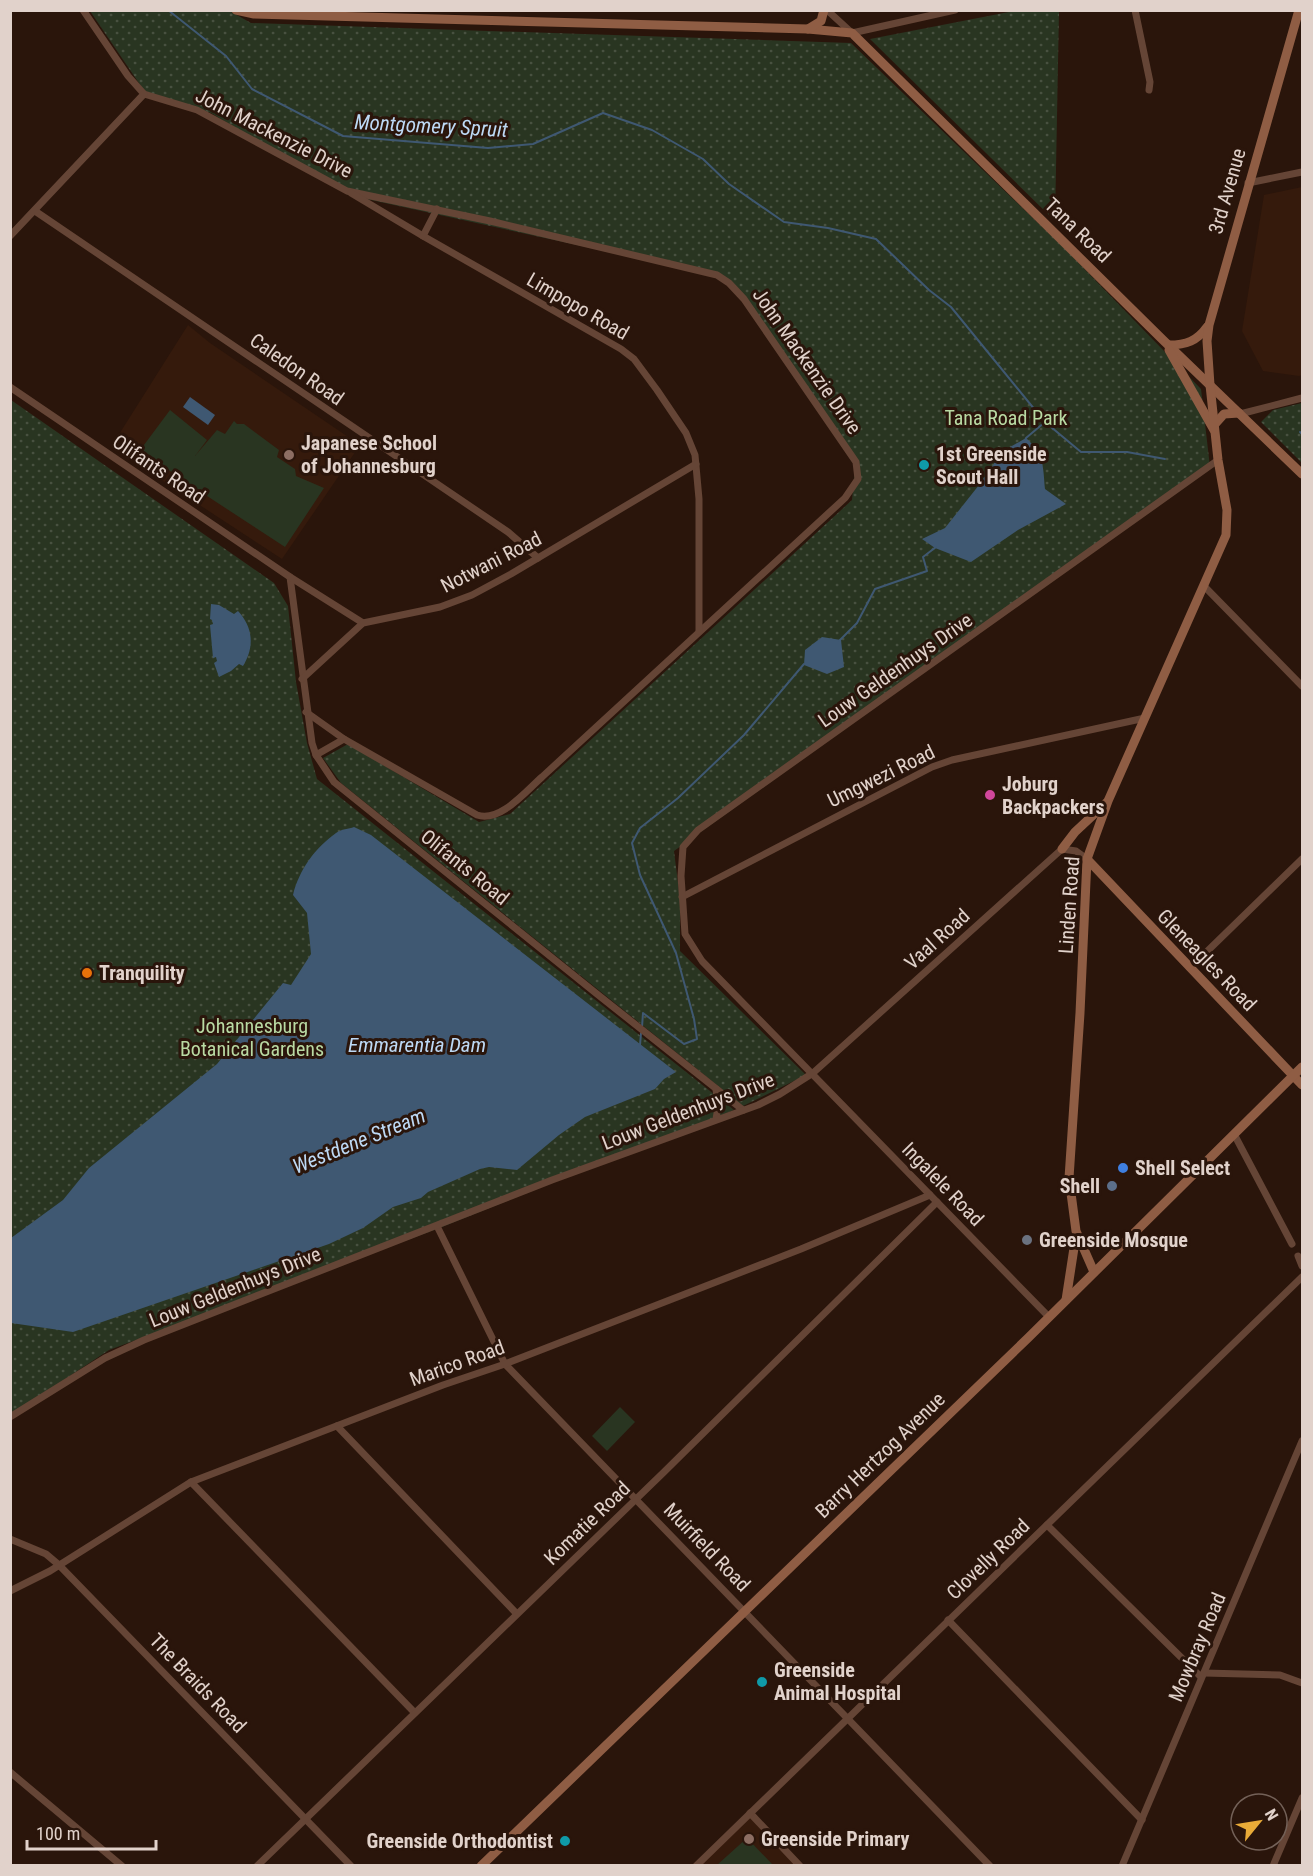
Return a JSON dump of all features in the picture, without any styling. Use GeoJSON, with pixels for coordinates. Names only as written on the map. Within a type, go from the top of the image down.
{"type":"FeatureCollection","features":[{"type":"Feature","properties":{"kind":"main road"},"geometry":{"type":"LineString","coordinates":[[236,10],[254,14],[808,29],[852,33]]}},
{"type":"Feature","properties":{"kind":"main road"},"geometry":{"type":"LineString","coordinates":[[808,29],[821,21],[826,10]]}},
{"type":"Feature","properties":{"kind":"main road","name":"3rd Avenue"},"geometry":{"type":"LineString","coordinates":[[1210,385],[1207,351],[1209,325],[1299,10]]}},
{"type":"Feature","properties":{"kind":"main road","name":"Tana Road"},"geometry":{"type":"LineString","coordinates":[[852,33],[1302,474]]}},
{"type":"Feature","properties":{"kind":"main road"},"geometry":{"type":"LineString","coordinates":[[1209,325],[1200,336],[1191,342],[1166,343],[1215,429],[1224,414],[1240,413]]}},
{"type":"Feature","properties":{"kind":"main road","name":"Linden Road"},"geometry":{"type":"LineString","coordinates":[[1094,1272],[1076,1231],[1069,1178],[1087,860],[1108,801],[1224,542],[1227,510],[1218,460],[1210,385]]}},
{"type":"Feature","properties":{"kind":"main road"},"geometry":{"type":"LineString","coordinates":[[1062,849],[1081,826],[1108,801]]}},
{"type":"Feature","properties":{"kind":"main road","name":"Gleneagles Road"},"geometry":{"type":"LineString","coordinates":[[1087,860],[1302,1085]]}},
{"type":"Feature","properties":{"kind":"main road","name":"Barry Hertzog Avenue"},"geometry":{"type":"LineString","coordinates":[[481,1866],[1049,1317],[1302,1068]]}},
{"type":"Feature","properties":{"kind":"main road"},"geometry":{"type":"LineString","coordinates":[[1066,1300],[1076,1231]]}},
{"type":"Feature","properties":{"kind":"street"},"geometry":{"type":"LineString","coordinates":[[10,236],[144,94],[128,76],[83,10]]}},
{"type":"Feature","properties":{"kind":"street"},"geometry":{"type":"LineString","coordinates":[[490,10],[490,21]]}},
{"type":"Feature","properties":{"kind":"street","name":"Tana Road"},"geometry":{"type":"LineString","coordinates":[[826,10],[852,33]]}},
{"type":"Feature","properties":{"kind":"street"},"geometry":{"type":"LineString","coordinates":[[852,33],[955,10]]}},
{"type":"Feature","properties":{"kind":"street"},"geometry":{"type":"LineString","coordinates":[[1136,10],[1150,82],[1149,90]]}},
{"type":"Feature","properties":{"kind":"street","name":"John Mackenzie Drive"},"geometry":{"type":"LineString","coordinates":[[144,94],[197,110],[347,191],[436,209],[717,275],[729,283],[744,299],[856,462],[859,477],[845,498],[512,803],[491,816],[477,815],[344,739],[306,712]]}},
{"type":"Feature","properties":{"kind":"street"},"geometry":{"type":"LineString","coordinates":[[1248,183],[1302,172]]}},
{"type":"Feature","properties":{"kind":"street","name":"Limpopo Road"},"geometry":{"type":"LineString","coordinates":[[347,191],[629,354],[639,365],[686,433],[695,455],[699,499],[699,631]]}},
{"type":"Feature","properties":{"kind":"street"},"geometry":{"type":"LineString","coordinates":[[423,236],[436,209]]}},
{"type":"Feature","properties":{"kind":"street","name":"Caledon Road"},"geometry":{"type":"LineString","coordinates":[[35,211],[508,532],[538,558]]}},
{"type":"Feature","properties":{"kind":"street","name":"Olifants Road"},"geometry":{"type":"LineString","coordinates":[[10,387],[290,577],[363,623]]}},
{"type":"Feature","properties":{"kind":"street"},"geometry":{"type":"LineString","coordinates":[[1240,413],[1302,398]]}},
{"type":"Feature","properties":{"kind":"street","name":"Louw Geldenhuys Drive"},"geometry":{"type":"LineString","coordinates":[[10,1417],[64,1382],[124,1349],[268,1290],[743,1110],[780,1094],[813,1073],[697,953],[686,934],[681,853],[686,841],[1218,460]]}},
{"type":"Feature","properties":{"kind":"street","name":"Notwani Road"},"geometry":{"type":"LineString","coordinates":[[302,679],[363,623],[456,602],[511,574],[696,464]]}},
{"type":"Feature","properties":{"kind":"street","name":"Olifants Road"},"geometry":{"type":"LineString","coordinates":[[290,577],[306,712],[316,755],[324,770],[343,790],[743,1110]]}},
{"type":"Feature","properties":{"kind":"street"},"geometry":{"type":"LineString","coordinates":[[1204,586],[1302,686]]}},
{"type":"Feature","properties":{"kind":"street","name":"Umgwezi Road"},"geometry":{"type":"LineString","coordinates":[[682,897],[942,763],[1145,718]]}},
{"type":"Feature","properties":{"kind":"street"},"geometry":{"type":"LineString","coordinates":[[316,755],[344,739]]}},
{"type":"Feature","properties":{"kind":"street"},"geometry":{"type":"LineString","coordinates":[[1062,849],[1076,851],[1087,860]]}},
{"type":"Feature","properties":{"kind":"street","name":"Vaal Road"},"geometry":{"type":"LineString","coordinates":[[813,1073],[1062,849]]}},
{"type":"Feature","properties":{"kind":"street"},"geometry":{"type":"LineString","coordinates":[[1190,968],[1302,859]]}},
{"type":"Feature","properties":{"kind":"street","name":"Ingalele Road"},"geometry":{"type":"LineString","coordinates":[[813,1073],[1049,1317]]}},
{"type":"Feature","properties":{"kind":"street"},"geometry":{"type":"LineString","coordinates":[[716,1089],[718,1107],[716,1119]]}},
{"type":"Feature","properties":{"kind":"street"},"geometry":{"type":"LineString","coordinates":[[1234,1134],[1292,1244]]}},
{"type":"Feature","properties":{"kind":"street","name":"Marico Road"},"geometry":{"type":"LineString","coordinates":[[10,1591],[50,1571],[191,1482],[443,1385],[505,1364],[801,1249],[930,1195]]}},
{"type":"Feature","properties":{"kind":"street","name":"Komatie Road"},"geometry":{"type":"LineString","coordinates":[[257,1866],[937,1202]]}},
{"type":"Feature","properties":{"kind":"street","name":"Muirfield Road"},"geometry":{"type":"LineString","coordinates":[[437,1226],[505,1364],[849,1717],[990,1866]]}},
{"type":"Feature","properties":{"kind":"street"},"geometry":{"type":"LineString","coordinates":[[1298,1256],[1302,1266]]}},
{"type":"Feature","properties":{"kind":"street","name":"Clovelly Road"},"geometry":{"type":"LineString","coordinates":[[696,1866],[1302,1277]]}},
{"type":"Feature","properties":{"kind":"street"},"geometry":{"type":"LineString","coordinates":[[337,1426],[516,1613]]}},
{"type":"Feature","properties":{"kind":"street","name":"Mowbray Road"},"geometry":{"type":"LineString","coordinates":[[1122,1866],[1302,1441]]}},
{"type":"Feature","properties":{"kind":"street"},"geometry":{"type":"LineString","coordinates":[[191,1482],[414,1712]]}},
{"type":"Feature","properties":{"kind":"street"},"geometry":{"type":"LineString","coordinates":[[1047,1525],[1202,1675],[1280,1675],[1302,1683]]}},
{"type":"Feature","properties":{"kind":"street","name":"The Braids Road"},"geometry":{"type":"LineString","coordinates":[[10,1539],[46,1554],[59,1564],[351,1866]]}},
{"type":"Feature","properties":{"kind":"street"},"geometry":{"type":"LineString","coordinates":[[948,1620],[1142,1820]]}},
{"type":"Feature","properties":{"kind":"street"},"geometry":{"type":"LineString","coordinates":[[10,1772],[122,1866]]}},
{"type":"Feature","properties":{"kind":"street"},"geometry":{"type":"LineString","coordinates":[[1273,1866],[1302,1798]]}},
{"type":"Feature","properties":{"kind":"street"},"geometry":{"type":"LineString","coordinates":[[750,1813],[800,1866]]}},
{"type":"Feature","properties":{"kind":"shaded area"},"geometry":{"type":"Polygon","coordinates":[[[1302,187],[1302,375],[1299,376],[1263,371],[1242,331],[1264,195],[1302,187]]]}},
{"type":"Feature","properties":{"kind":"shaded area","name":"Japanese School of Johannesburg"},"geometry":{"type":"Polygon","coordinates":[[[188,325],[210,343],[360,445],[282,559],[111,447],[188,325]]]}},
{"type":"Feature","properties":{"kind":"shaded area","name":"Greenside Primary"},"geometry":{"type":"Polygon","coordinates":[[[750,1813],[800,1866],[696,1866],[750,1813]]]}},
{"type":"Feature","properties":{"kind":"green space","name":"Tana Road Park"},"geometry":{"type":"Polygon","coordinates":[[[228,10],[251,23],[851,43],[1063,247],[1201,389],[1210,467],[674,851],[680,899],[680,951],[806,1075],[743,1106],[341,783],[323,758],[348,744],[479,822],[510,814],[852,500],[855,466],[741,297],[715,275],[348,195],[211,113],[145,92],[90,11],[228,10]]]}},
{"type":"Feature","properties":{"kind":"green space"},"geometry":{"type":"Polygon","coordinates":[[[1014,11],[1059,11],[1055,221],[870,39],[1014,11]]]}},
{"type":"Feature","properties":{"kind":"green space","name":"Johannesburg Botanical Gardens"},"geometry":{"type":"Polygon","coordinates":[[[11,400],[274,583],[288,606],[296,682],[307,743],[317,779],[734,1110],[437,1229],[109,1350],[11,1415],[11,400]]]}},
{"type":"Feature","properties":{"kind":"green space"},"geometry":{"type":"Polygon","coordinates":[[[1302,403],[1302,463],[1261,422],[1273,410],[1302,403]]]}},
{"type":"Feature","properties":{"kind":"green space"},"geometry":{"type":"Polygon","coordinates":[[[170,410],[207,440],[195,456],[217,430],[225,434],[234,421],[237,424],[244,424],[279,450],[277,457],[295,469],[296,476],[324,488],[285,547],[178,477],[141,449],[170,410]]]}},
{"type":"Feature","properties":{"kind":"green space"},"geometry":{"type":"Polygon","coordinates":[[[620,1407],[635,1422],[607,1451],[592,1436],[620,1407]]]}},
{"type":"Feature","properties":{"kind":"green space"},"geometry":{"type":"Polygon","coordinates":[[[747,1838],[773,1865],[717,1865],[747,1838]]]}},
{"type":"Feature","properties":{"kind":"water"},"geometry":{"type":"Polygon","coordinates":[[[190,397],[215,415],[208,425],[183,407],[190,397]]]}},
{"type":"Feature","properties":{"kind":"water"},"geometry":{"type":"Polygon","coordinates":[[[1026,438],[1042,461],[1045,489],[1066,504],[1018,530],[971,562],[935,548],[922,539],[945,528],[1003,451],[1026,438]]]}},
{"type":"Feature","properties":{"kind":"water"},"geometry":{"type":"Polygon","coordinates":[[[211,604],[219,605],[234,614],[238,611],[247,624],[251,637],[249,652],[243,666],[239,664],[219,677],[214,663],[217,661],[216,657],[213,658],[211,604]]]}},
{"type":"Feature","properties":{"kind":"water"},"geometry":{"type":"Polygon","coordinates":[[[822,637],[841,640],[844,667],[827,674],[804,665],[805,650],[822,637]]]}},
{"type":"Feature","properties":{"kind":"water","name":"Emmarentia Dam"},"geometry":{"type":"Polygon","coordinates":[[[354,827],[371,835],[676,1072],[664,1079],[655,1089],[585,1117],[517,1170],[489,1167],[480,1169],[428,1192],[421,1198],[393,1207],[363,1228],[329,1244],[73,1332],[11,1323],[11,1238],[63,1200],[89,1168],[217,1064],[283,983],[291,985],[311,954],[307,913],[293,895],[299,877],[309,860],[328,839],[338,832],[354,827]]]}},
{"type":"Feature","properties":{"kind":"waterway","name":"Montgomery Spruit"},"geometry":{"type":"LineString","coordinates":[[168,10],[226,56],[252,89],[343,136],[488,148],[533,144],[603,113],[652,130],[703,159],[729,184],[784,222],[828,228],[876,239],[929,290],[951,307],[1044,421]]}},
{"type":"Feature","properties":{"kind":"waterway"},"geometry":{"type":"LineString","coordinates":[[1025,441],[1045,422],[1081,452],[1127,452],[1165,459]]}},
{"type":"Feature","properties":{"kind":"waterway"},"geometry":{"type":"LineString","coordinates":[[839,641],[857,623],[875,589],[927,571],[923,557],[936,547]]}},
{"type":"Feature","properties":{"kind":"waterway"},"geometry":{"type":"LineString","coordinates":[[642,1027],[643,1013],[684,1044],[697,1039],[694,1019],[676,953],[640,875],[632,843],[640,828],[678,798],[744,735],[804,664]]}},
{"type":"Feature","properties":{"kind":"waterway","name":"Westdene Stream"},"geometry":{"type":"LineString","coordinates":[[640,1045],[641,1033]]}},
{"type":"Feature","properties":{"kind":"place","name":"Japanese School of Johannesburg"},"geometry":{"type":"Point","coordinates":[289,455]}},
{"type":"Feature","properties":{"kind":"place","name":"1st Greenside Scout Hall"},"geometry":{"type":"Point","coordinates":[924,465]}},
{"type":"Feature","properties":{"kind":"place","name":"Joburg Backpackers"},"geometry":{"type":"Point","coordinates":[990,795]}},
{"type":"Feature","properties":{"kind":"place","name":"Tranquility"},"geometry":{"type":"Point","coordinates":[87,973]}},
{"type":"Feature","properties":{"kind":"place","name":"Shell Select"},"geometry":{"type":"Point","coordinates":[1123,1168]}},
{"type":"Feature","properties":{"kind":"place","name":"Shell"},"geometry":{"type":"Point","coordinates":[1112,1186]}},
{"type":"Feature","properties":{"kind":"place","name":"Greenside Mosque"},"geometry":{"type":"Point","coordinates":[1027,1240]}},
{"type":"Feature","properties":{"kind":"place","name":"Greenside Animal Hospital"},"geometry":{"type":"Point","coordinates":[762,1682]}},
{"type":"Feature","properties":{"kind":"place","name":"Greenside Primary"},"geometry":{"type":"Point","coordinates":[749,1839]}},
{"type":"Feature","properties":{"kind":"place","name":"Greenside Orthodontist"},"geometry":{"type":"Point","coordinates":[565,1841]}}]}
